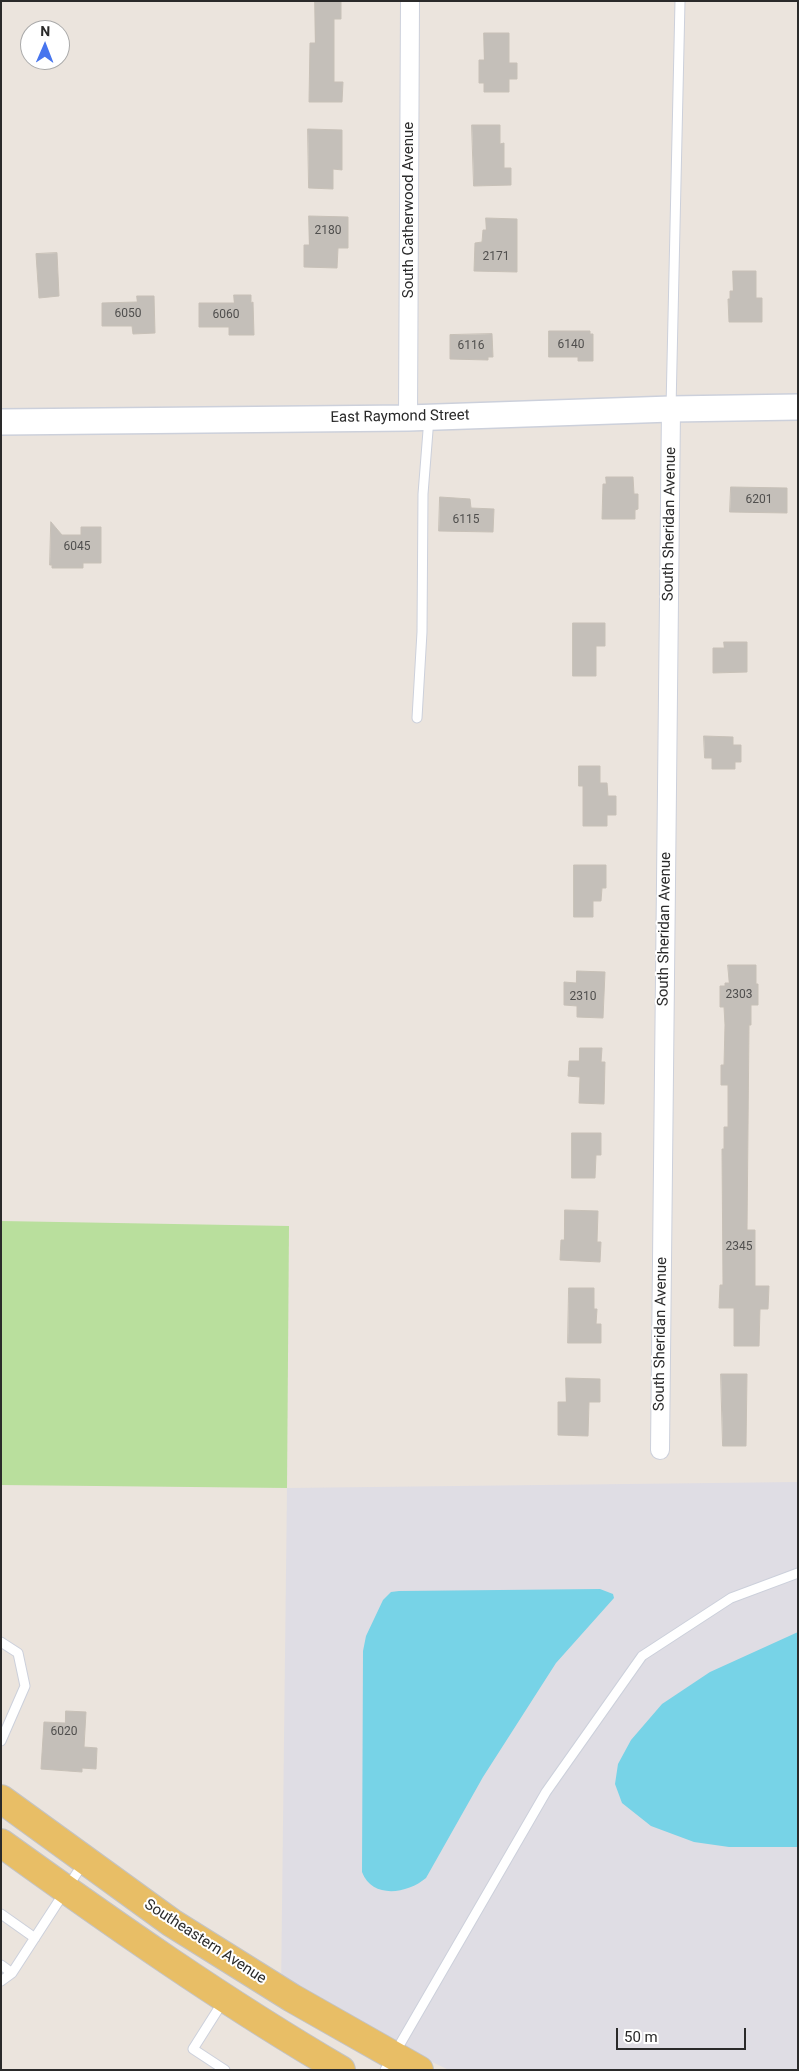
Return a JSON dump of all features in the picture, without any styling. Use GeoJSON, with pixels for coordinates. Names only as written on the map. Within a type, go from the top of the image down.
{"type":"FeatureCollection","features":[{"type":"Feature","properties":{"kind":"main road","name":"East Raymond Street"},"geometry":{"type":"LineString","coordinates":[[1,422],[419,418],[671,408],[798,407]]}},
{"type":"Feature","properties":{"kind":"main road","name":"Southeastern Avenue"},"geometry":{"type":"LineString","coordinates":[[1,1799],[172,1924],[292,1998],[389,2063],[419,2070]]}},
{"type":"Feature","properties":{"kind":"main road"},"geometry":{"type":"LineString","coordinates":[[1,1843],[167,1960],[314,2059],[341,2070]]}},
{"type":"Feature","properties":{"kind":"street","name":"South Catherwood Avenue"},"geometry":{"type":"LineString","coordinates":[[410,1],[419,418]]}},
{"type":"Feature","properties":{"kind":"street","name":"South Sheridan Avenue"},"geometry":{"type":"LineString","coordinates":[[660,1450],[671,408]]}},
{"type":"Feature","properties":{"kind":"lane"},"geometry":{"type":"LineString","coordinates":[[671,408],[680,1]]}},
{"type":"Feature","properties":{"kind":"lane"},"geometry":{"type":"LineString","coordinates":[[417,718],[422,624],[423,494],[419,418]]}},
{"type":"Feature","properties":{"kind":"lane"},"geometry":{"type":"LineString","coordinates":[[389,2063],[546,1792],[642,1656],[730,1598],[798,1573]]}},
{"type":"Feature","properties":{"kind":"lane"},"geometry":{"type":"LineString","coordinates":[[1,1642],[18,1653],[25,1686],[1,1741]]}},
{"type":"Feature","properties":{"kind":"lane"},"geometry":{"type":"LineString","coordinates":[[1,1981],[12,1972],[85,1860]]}},
{"type":"Feature","properties":{"kind":"lane"},"geometry":{"type":"LineString","coordinates":[[1,1914],[35,1938]]}},
{"type":"Feature","properties":{"kind":"lane"},"geometry":{"type":"LineString","coordinates":[[1,1966],[12,1972]]}},
{"type":"Feature","properties":{"kind":"lane"},"geometry":{"type":"LineString","coordinates":[[225,2070],[192,2049],[226,1998]]}},
{"type":"Feature","properties":{"kind":"shaded area"},"geometry":{"type":"Polygon","coordinates":[[[798,1482],[798,2070],[449,2070],[281,1991],[287,1488],[798,1482]]]}},
{"type":"Feature","properties":{"kind":"green space"},"geometry":{"type":"Polygon","coordinates":[[[1,1221],[289,1226],[287,1488],[1,1485],[1,1221]]]}},
{"type":"Feature","properties":{"kind":"water"},"geometry":{"type":"Polygon","coordinates":[[[600,1589],[613,1594],[614,1598],[556,1663],[483,1777],[426,1878],[409,1888],[400,1890],[382,1890],[374,1887],[367,1881],[362,1872],[363,1651],[366,1636],[383,1600],[391,1592],[399,1591],[600,1589]]]}},
{"type":"Feature","properties":{"kind":"water"},"geometry":{"type":"Polygon","coordinates":[[[798,1632],[798,1847],[729,1847],[694,1842],[651,1826],[622,1803],[615,1784],[618,1764],[631,1740],[662,1704],[710,1672],[798,1632]]]}},
{"type":"Feature","properties":{"kind":"building"},"geometry":{"type":"Polygon","coordinates":[[[315,1],[341,1],[341,19],[334,19],[334,82],[343,82],[342,102],[309,102],[310,43],[315,43],[315,1]]]}},
{"type":"Feature","properties":{"kind":"building"},"geometry":{"type":"Polygon","coordinates":[[[484,33],[509,33],[509,63],[517,63],[517,79],[509,79],[509,92],[484,92],[484,83],[479,83],[479,60],[484,60],[484,33]]]}},
{"type":"Feature","properties":{"kind":"building"},"geometry":{"type":"Polygon","coordinates":[[[472,125],[500,125],[500,144],[504,143],[504,168],[511,168],[511,185],[474,186],[472,125]]]}},
{"type":"Feature","properties":{"kind":"building"},"geometry":{"type":"Polygon","coordinates":[[[308,129],[342,130],[342,170],[333,169],[333,189],[309,188],[308,129]]]}},
{"type":"Feature","properties":{"kind":"building"},"geometry":{"type":"Polygon","coordinates":[[[309,216],[348,217],[348,248],[338,248],[337,268],[304,267],[304,245],[309,245],[309,216]]]}},
{"type":"Feature","properties":{"kind":"building"},"geometry":{"type":"Polygon","coordinates":[[[486,218],[517,219],[517,272],[474,271],[475,243],[482,242],[483,230],[486,230],[486,218]]]}},
{"type":"Feature","properties":{"kind":"building"},"geometry":{"type":"Polygon","coordinates":[[[57,253],[59,296],[39,298],[36,254],[57,253]]]}},
{"type":"Feature","properties":{"kind":"building"},"geometry":{"type":"Polygon","coordinates":[[[733,271],[756,271],[756,298],[762,298],[762,322],[729,322],[728,299],[730,299],[730,291],[733,291],[733,271]]]}},
{"type":"Feature","properties":{"kind":"building"},"geometry":{"type":"Polygon","coordinates":[[[234,295],[251,295],[254,335],[229,335],[229,327],[199,327],[199,303],[234,303],[234,295]]]}},
{"type":"Feature","properties":{"kind":"building"},"geometry":{"type":"Polygon","coordinates":[[[137,296],[154,296],[155,333],[133,334],[132,326],[102,326],[102,303],[137,302],[137,296]]]}},
{"type":"Feature","properties":{"kind":"building"},"geometry":{"type":"Polygon","coordinates":[[[549,331],[590,331],[590,334],[593,334],[593,361],[578,361],[578,357],[549,357],[549,331]]]}},
{"type":"Feature","properties":{"kind":"building"},"geometry":{"type":"Polygon","coordinates":[[[492,334],[493,357],[488,357],[488,360],[450,359],[450,335],[492,334]]]}},
{"type":"Feature","properties":{"kind":"building"},"geometry":{"type":"Polygon","coordinates":[[[606,477],[633,477],[634,494],[638,494],[638,509],[635,510],[635,519],[602,519],[603,484],[606,484],[606,477]]]}},
{"type":"Feature","properties":{"kind":"building"},"geometry":{"type":"Polygon","coordinates":[[[731,487],[787,488],[787,513],[730,512],[731,487]]]}},
{"type":"Feature","properties":{"kind":"building"},"geometry":{"type":"Polygon","coordinates":[[[440,497],[470,499],[471,508],[494,509],[493,532],[439,531],[440,497]]]}},
{"type":"Feature","properties":{"kind":"building"},"geometry":{"type":"Polygon","coordinates":[[[51,522],[62,535],[81,535],[81,527],[101,527],[101,563],[83,563],[83,568],[52,568],[52,565],[50,565],[51,522]]]}},
{"type":"Feature","properties":{"kind":"building"},"geometry":{"type":"Polygon","coordinates":[[[573,623],[605,623],[605,646],[596,646],[596,676],[573,676],[573,623]]]}},
{"type":"Feature","properties":{"kind":"building"},"geometry":{"type":"Polygon","coordinates":[[[724,642],[747,642],[747,672],[713,673],[713,648],[724,648],[724,642]]]}},
{"type":"Feature","properties":{"kind":"building"},"geometry":{"type":"Polygon","coordinates":[[[704,736],[733,737],[733,745],[741,745],[741,762],[735,762],[735,769],[712,769],[712,758],[705,758],[704,736]]]}},
{"type":"Feature","properties":{"kind":"building"},"geometry":{"type":"Polygon","coordinates":[[[579,766],[600,766],[600,783],[607,783],[608,796],[616,796],[616,815],[607,815],[607,826],[583,826],[583,786],[579,786],[579,766]]]}},
{"type":"Feature","properties":{"kind":"building"},"geometry":{"type":"Polygon","coordinates":[[[574,865],[606,865],[606,888],[602,888],[601,901],[593,901],[593,917],[574,917],[574,865]]]}},
{"type":"Feature","properties":{"kind":"building"},"geometry":{"type":"Polygon","coordinates":[[[728,965],[756,965],[756,984],[758,984],[758,1005],[751,1005],[751,1025],[749,1025],[747,1230],[755,1230],[755,1286],[769,1286],[768,1309],[760,1309],[759,1346],[734,1346],[734,1308],[719,1308],[720,1285],[723,1285],[722,1149],[724,1149],[724,1127],[728,1127],[728,1085],[721,1085],[721,1065],[724,1065],[725,1025],[724,1007],[720,1007],[720,986],[725,986],[725,983],[729,983],[728,965]]]}},
{"type":"Feature","properties":{"kind":"building"},"geometry":{"type":"Polygon","coordinates":[[[577,971],[605,972],[603,1018],[577,1017],[577,1006],[564,1005],[564,982],[576,983],[577,971]]]}},
{"type":"Feature","properties":{"kind":"building"},"geometry":{"type":"Polygon","coordinates":[[[580,1048],[602,1048],[601,1062],[605,1062],[604,1104],[579,1103],[580,1077],[568,1076],[569,1061],[579,1061],[580,1048]]]}},
{"type":"Feature","properties":{"kind":"building"},"geometry":{"type":"Polygon","coordinates":[[[572,1133],[601,1133],[601,1155],[596,1155],[595,1178],[572,1178],[572,1133]]]}},
{"type":"Feature","properties":{"kind":"building"},"geometry":{"type":"Polygon","coordinates":[[[565,1210],[598,1211],[597,1242],[601,1242],[600,1262],[560,1260],[561,1240],[564,1240],[565,1210]]]}},
{"type":"Feature","properties":{"kind":"building"},"geometry":{"type":"Polygon","coordinates":[[[569,1288],[594,1288],[594,1309],[597,1309],[596,1324],[601,1324],[601,1343],[568,1343],[569,1288]]]}},
{"type":"Feature","properties":{"kind":"building"},"geometry":{"type":"Polygon","coordinates":[[[721,1374],[747,1374],[746,1446],[723,1446],[721,1374]]]}},
{"type":"Feature","properties":{"kind":"building"},"geometry":{"type":"Polygon","coordinates":[[[566,1378],[600,1379],[600,1402],[589,1402],[588,1436],[558,1435],[558,1402],[566,1402],[566,1378]]]}},
{"type":"Feature","properties":{"kind":"building"},"geometry":{"type":"Polygon","coordinates":[[[66,1711],[86,1712],[84,1747],[97,1748],[96,1769],[82,1768],[82,1772],[41,1769],[44,1722],[65,1723],[66,1711]]]}}]}
